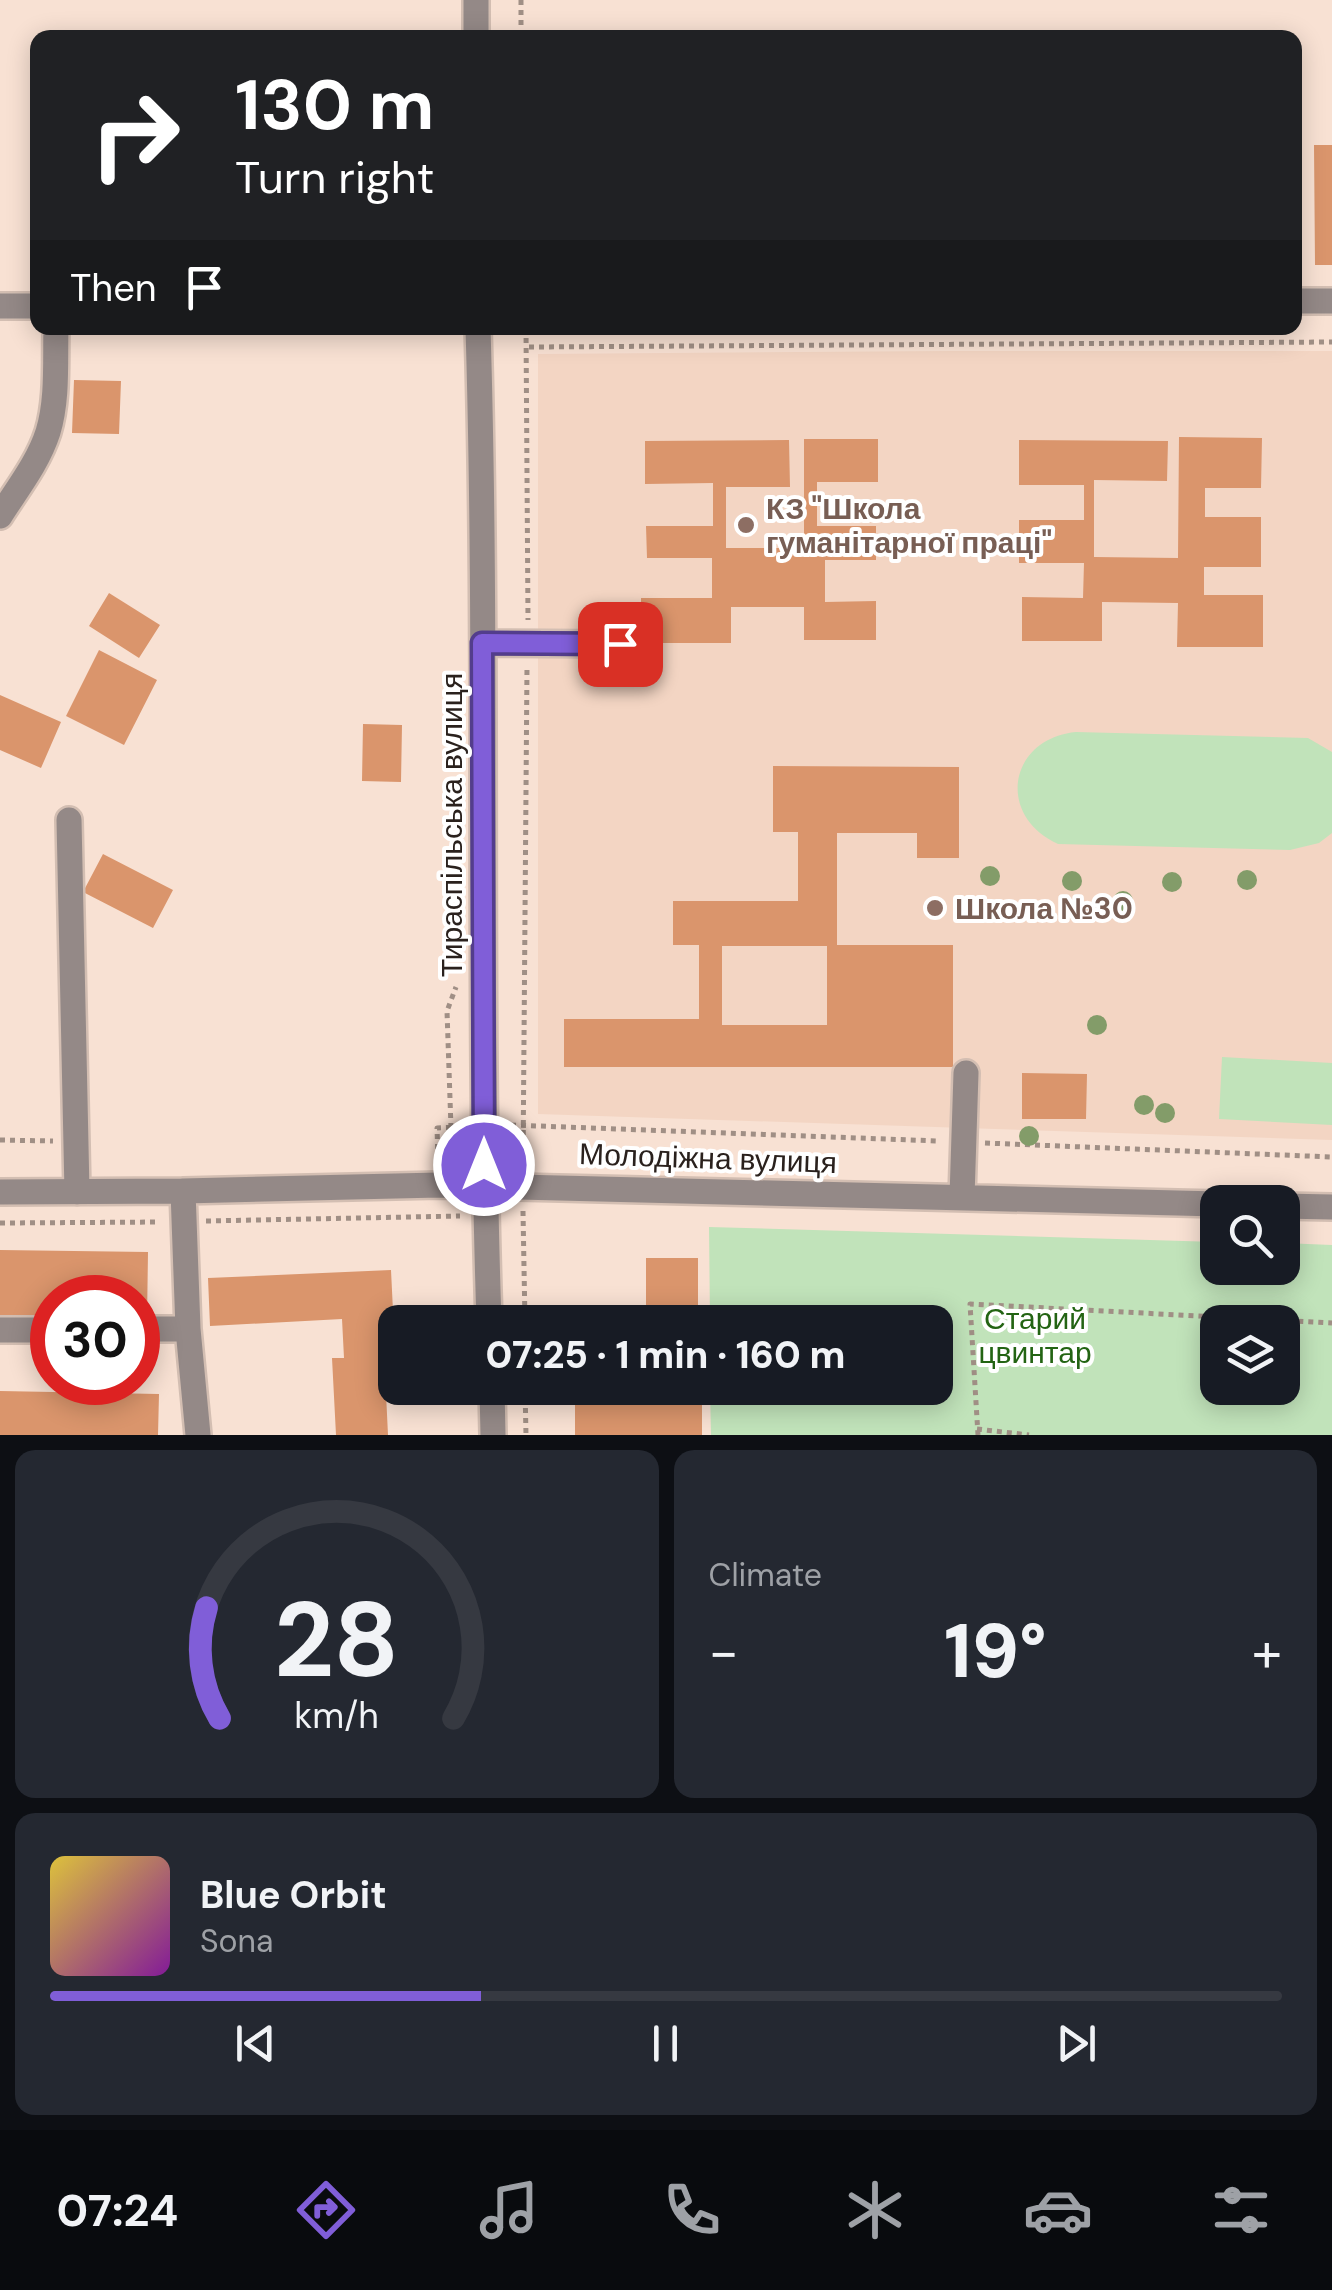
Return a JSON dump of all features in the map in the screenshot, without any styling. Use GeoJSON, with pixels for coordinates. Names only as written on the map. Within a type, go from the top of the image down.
{"type":"FeatureCollection","features":[{"type":"Feature","properties":{"kind":"street"},"geometry":{"type":"LineString","coordinates":[[476,0],[476,30]]}},
{"type":"Feature","properties":{"kind":"street"},"geometry":{"type":"LineString","coordinates":[[1302,301],[1332,301]]}},
{"type":"Feature","properties":{"kind":"street"},"geometry":{"type":"LineString","coordinates":[[0,306],[30,306]]}},
{"type":"Feature","properties":{"kind":"street"},"geometry":{"type":"LineString","coordinates":[[0,516],[35,463],[48,432],[56,335]]}},
{"type":"Feature","properties":{"kind":"street","name":"Тираспільська вулиця"},"geometry":{"type":"LineString","coordinates":[[478,335],[484,1187],[489,1305]]}},
{"type":"Feature","properties":{"kind":"street"},"geometry":{"type":"LineString","coordinates":[[482,643],[620,644]]}},
{"type":"Feature","properties":{"kind":"street"},"geometry":{"type":"LineString","coordinates":[[68,820],[77,1192]]}},
{"type":"Feature","properties":{"kind":"street"},"geometry":{"type":"LineString","coordinates":[[962,1197],[966,1073]]}},
{"type":"Feature","properties":{"kind":"street","name":"Молодіжна вулиця"},"geometry":{"type":"LineString","coordinates":[[0,1192],[183,1192],[439,1184],[1200,1204]]}},
{"type":"Feature","properties":{"kind":"street"},"geometry":{"type":"LineString","coordinates":[[183,1192],[188,1329],[198,1435]]}},
{"type":"Feature","properties":{"kind":"street"},"geometry":{"type":"LineString","coordinates":[[1300,1206],[1332,1207]]}},
{"type":"Feature","properties":{"kind":"street"},"geometry":{"type":"LineString","coordinates":[[160,1329],[188,1329]]}},
{"type":"Feature","properties":{"kind":"street"},"geometry":{"type":"LineString","coordinates":[[0,1330],[30,1330]]}},
{"type":"Feature","properties":{"kind":"street"},"geometry":{"type":"LineString","coordinates":[[492,1405],[493,1435]]}},
{"type":"Feature","properties":{"kind":"path"},"geometry":{"type":"LineString","coordinates":[[521,0],[521,30]]}},
{"type":"Feature","properties":{"kind":"path"},"geometry":{"type":"LineString","coordinates":[[527,335],[528,643],[522,1125],[1332,1156]]}},
{"type":"Feature","properties":{"kind":"path"},"geometry":{"type":"LineString","coordinates":[[528,348],[1332,342]]}},
{"type":"Feature","properties":{"kind":"path"},"geometry":{"type":"LineString","coordinates":[[0,1140],[76,1141]]}},
{"type":"Feature","properties":{"kind":"path"},"geometry":{"type":"LineString","coordinates":[[0,1223],[524,1215],[525,1305]]}},
{"type":"Feature","properties":{"kind":"path"},"geometry":{"type":"LineString","coordinates":[[1028,1435],[977,1432],[970,1304],[1332,1323]]}},
{"type":"Feature","properties":{"kind":"path"},"geometry":{"type":"LineString","coordinates":[[526,1405],[526,1435]]}},
{"type":"Feature","properties":{"kind":"shaded area"},"geometry":{"type":"Polygon","coordinates":[[[1332,351],[1332,1140],[538,1114],[538,354],[1332,351]]]}},
{"type":"Feature","properties":{"kind":"green space"},"geometry":{"type":"Polygon","coordinates":[[[1076,732],[1308,738],[1332,752],[1332,833],[1319,843],[1290,850],[1058,844],[1038,831],[1025,816],[1018,780],[1024,763],[1036,749],[1053,738],[1076,732]]]}},
{"type":"Feature","properties":{"kind":"green space"},"geometry":{"type":"Polygon","coordinates":[[[1222,1057],[1332,1063],[1332,1125],[1219,1119],[1222,1057]]]}},
{"type":"Feature","properties":{"kind":"green space","name":"Старий цвинтар"},"geometry":{"type":"Polygon","coordinates":[[[709,1227],[1200,1241],[1200,1285],[1300,1285],[1300,1244],[1332,1245],[1332,1435],[711,1435],[710,1405],[953,1405],[953,1305],[710,1305],[709,1227]]]}},
{"type":"Feature","properties":{"kind":"building"},"geometry":{"type":"Polygon","coordinates":[[[1314,145],[1332,145],[1332,265],[1315,265],[1314,145]]]}},
{"type":"Feature","properties":{"kind":"building"},"geometry":{"type":"Polygon","coordinates":[[[74,380],[121,381],[119,434],[72,433],[74,380]]]}},
{"type":"Feature","properties":{"kind":"building"},"geometry":{"type":"Polygon","coordinates":[[[1179,437],[1262,438],[1261,488],[1205,488],[1205,517],[1261,517],[1261,567],[1204,567],[1204,595],[1263,595],[1263,647],[1177,647],[1178,603],[1102,602],[1102,641],[1022,641],[1022,597],[1083,598],[1084,563],[1019,563],[1019,520],[1084,520],[1084,485],[1019,485],[1019,440],[1168,441],[1167,481],[1094,480],[1094,557],[1178,558],[1179,437]]]}},
{"type":"Feature","properties":{"kind":"building"},"geometry":{"type":"Polygon","coordinates":[[[804,439],[878,439],[878,482],[817,482],[817,526],[876,526],[876,560],[825,560],[825,602],[876,601],[876,640],[804,640],[804,607],[731,607],[731,643],[641,643],[641,598],[712,598],[712,558],[647,558],[646,526],[713,526],[713,483],[645,484],[645,441],[789,440],[790,487],[726,487],[726,548],[804,548],[804,439]]]}},
{"type":"Feature","properties":{"kind":"building"},"geometry":{"type":"Polygon","coordinates":[[[109,593],[160,625],[139,658],[89,626],[109,593]]]}},
{"type":"Feature","properties":{"kind":"building"},"geometry":{"type":"Polygon","coordinates":[[[99,650],[157,680],[124,745],[66,716],[99,650]]]}},
{"type":"Feature","properties":{"kind":"building"},"geometry":{"type":"Polygon","coordinates":[[[0,695],[61,722],[41,768],[0,750],[0,695]]]}},
{"type":"Feature","properties":{"kind":"building"},"geometry":{"type":"Polygon","coordinates":[[[363,724],[402,725],[401,782],[362,781],[363,724]]]}},
{"type":"Feature","properties":{"kind":"building"},"geometry":{"type":"Polygon","coordinates":[[[773,766],[959,767],[959,858],[917,858],[917,833],[837,833],[837,945],[953,945],[953,1067],[564,1067],[564,1019],[699,1019],[699,945],[673,945],[673,901],[798,901],[798,832],[773,832],[773,766]],[[722,946],[722,1025],[827,1025],[827,946],[722,946]]]}},
{"type":"Feature","properties":{"kind":"building"},"geometry":{"type":"Polygon","coordinates":[[[103,854],[173,890],[153,928],[83,892],[103,854]]]}},
{"type":"Feature","properties":{"kind":"building"},"geometry":{"type":"Polygon","coordinates":[[[1022,1073],[1087,1074],[1086,1119],[1022,1119],[1022,1073]]]}},
{"type":"Feature","properties":{"kind":"building"},"geometry":{"type":"Polygon","coordinates":[[[0,1250],[148,1252],[148,1275],[30,1275],[30,1318],[0,1317],[0,1250]]]}},
{"type":"Feature","properties":{"kind":"building"},"geometry":{"type":"Polygon","coordinates":[[[646,1258],[698,1258],[698,1305],[646,1305],[646,1258]]]}},
{"type":"Feature","properties":{"kind":"building"},"geometry":{"type":"Polygon","coordinates":[[[391,1270],[393,1305],[378,1305],[378,1405],[387,1405],[388,1435],[336,1435],[332,1358],[344,1358],[342,1319],[210,1326],[208,1278],[391,1270]]]}},
{"type":"Feature","properties":{"kind":"building"},"geometry":{"type":"Polygon","coordinates":[[[0,1391],[30,1392],[30,1405],[159,1405],[158,1435],[0,1435],[0,1391]]]}},
{"type":"Feature","properties":{"kind":"building"},"geometry":{"type":"Polygon","coordinates":[[[575,1405],[702,1405],[702,1435],[575,1435],[575,1405]]]}},
{"type":"Feature","properties":{"kind":"place","name":"КЗ \"Школа гуманітарної праці\""},"geometry":{"type":"Point","coordinates":[746,525]}},
{"type":"Feature","properties":{"kind":"place","name":"Школа №30"},"geometry":{"type":"Point","coordinates":[935,908]}},
{"type":"Feature","properties":{"kind":"route"},"geometry":{"type":"LineString","coordinates":[[484,1165],[482,643],[620,644]]}}]}
